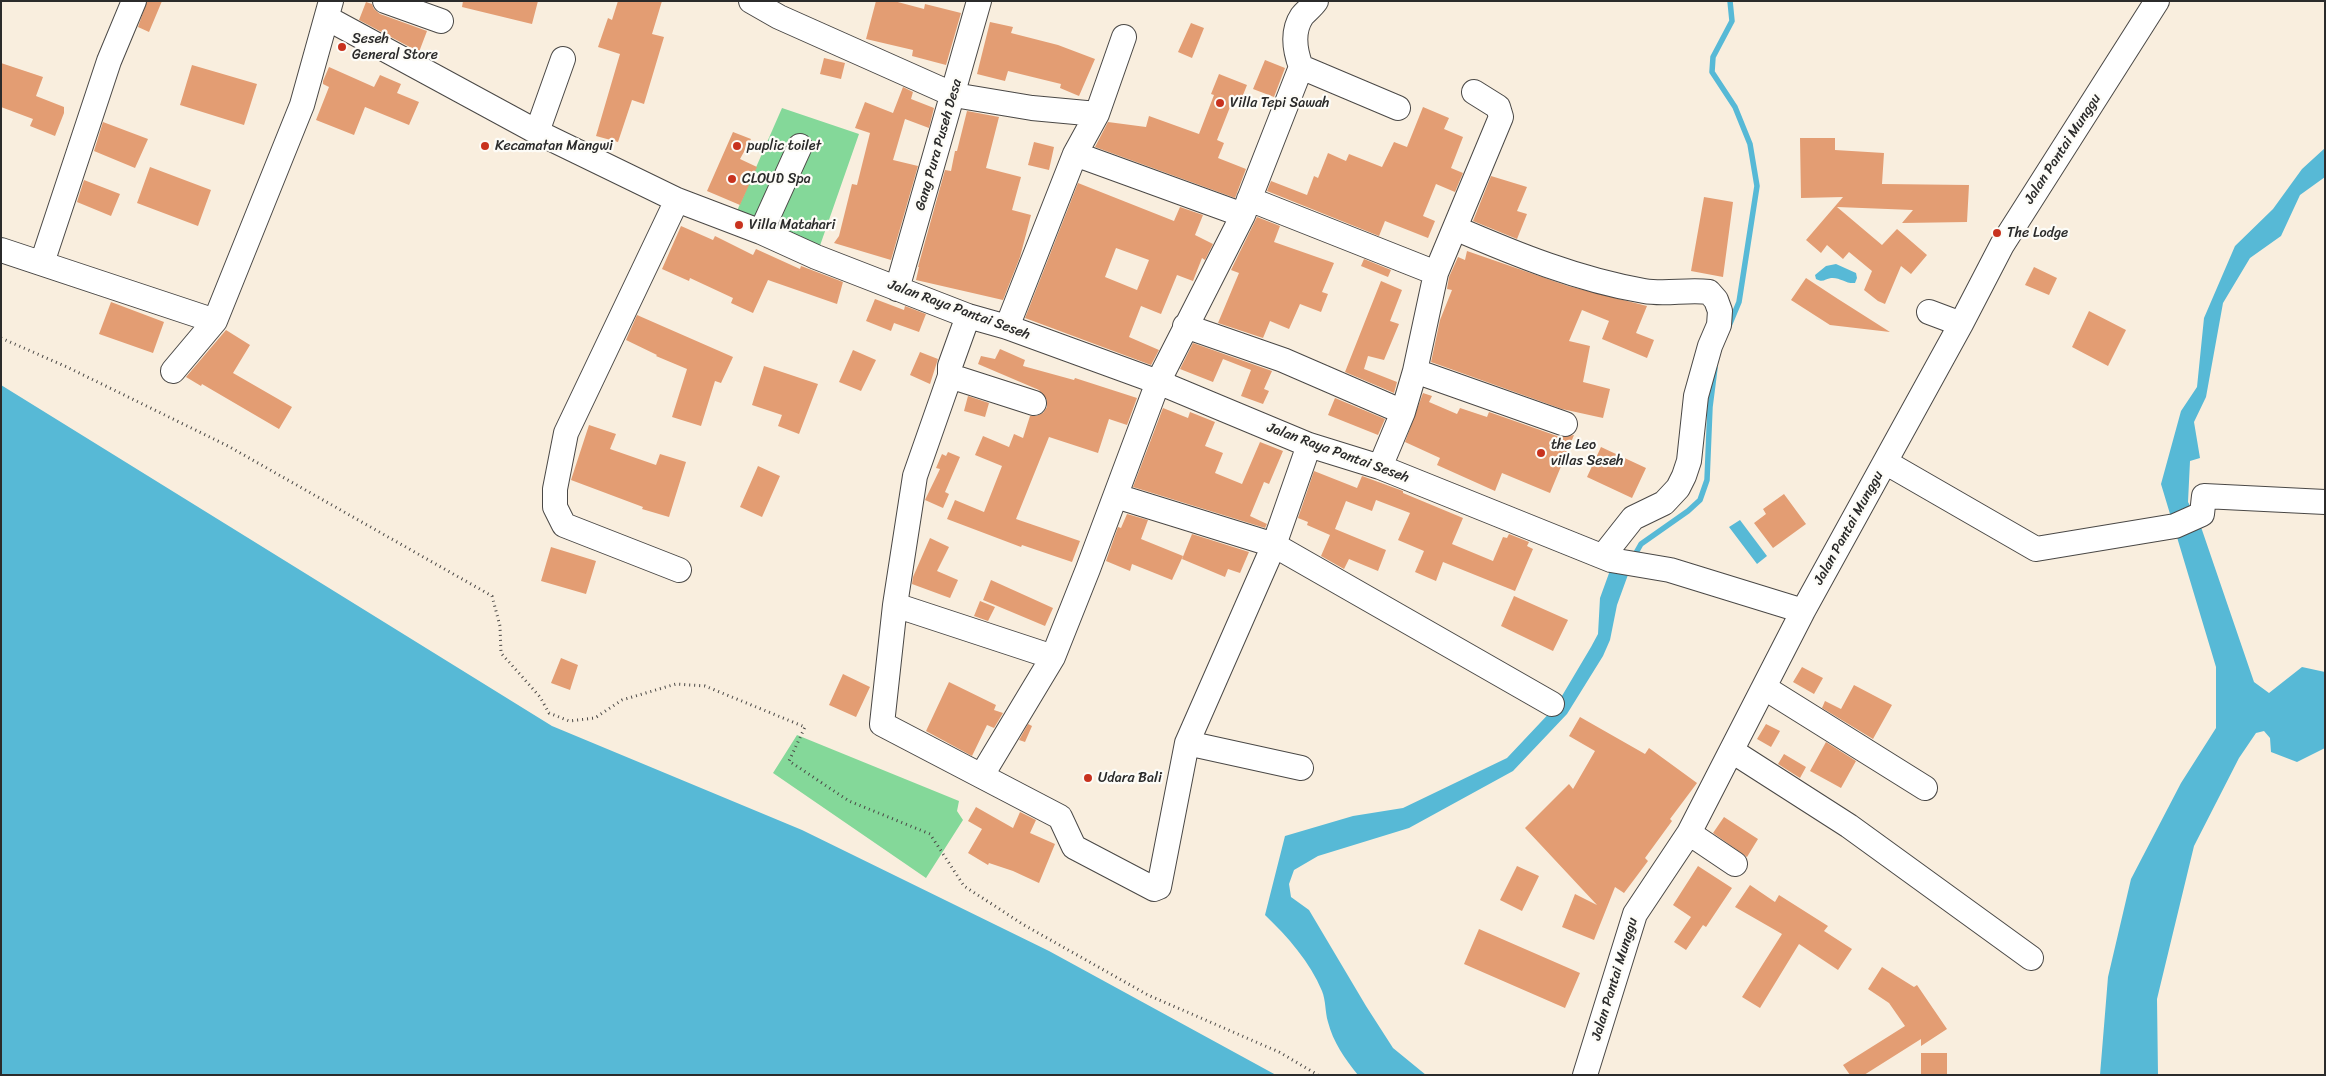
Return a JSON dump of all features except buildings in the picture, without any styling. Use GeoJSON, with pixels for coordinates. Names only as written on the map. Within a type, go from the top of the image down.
{"type":"FeatureCollection","features":[{"type":"Feature","properties":{"kind":"street"},"geometry":{"type":"LineString","coordinates":[[42,263],[109,61],[134,1]]}},
{"type":"Feature","properties":{"kind":"street"},"geometry":{"type":"LineString","coordinates":[[385,1],[441,21]]}},
{"type":"Feature","properties":{"kind":"street"},"geometry":{"type":"LineString","coordinates":[[751,1],[779,17],[954,95],[1032,108],[1097,114]]}},
{"type":"Feature","properties":{"kind":"street","name":"Gang Pura Puseh Desa"},"geometry":{"type":"LineString","coordinates":[[898,289],[979,1]]}},
{"type":"Feature","properties":{"kind":"street"},"geometry":{"type":"LineString","coordinates":[[982,775],[1053,657],[1158,382],[1246,207],[1301,67],[1297,55],[1296,35],[1302,17],[1316,1]]}},
{"type":"Feature","properties":{"kind":"street","name":"Jalan Pantai Munggu"},"geometry":{"type":"LineString","coordinates":[[1585,1075],[1635,914],[1689,833],[1803,611],[1961,324],[2002,245],[2157,1]]}},
{"type":"Feature","properties":{"kind":"street"},"geometry":{"type":"LineString","coordinates":[[173,371],[215,321],[302,105],[329,10]]}},
{"type":"Feature","properties":{"kind":"street","name":"Jalan Raya Pantai Seseh"},"geometry":{"type":"LineString","coordinates":[[329,10],[537,132],[677,200],[761,232],[816,257],[974,318],[1007,327],[1158,382],[1309,445],[1380,467],[1607,558],[1670,570],[1803,611]]}},
{"type":"Feature","properties":{"kind":"street"},"geometry":{"type":"LineString","coordinates":[[1007,327],[1075,154],[1097,114],[1124,37]]}},
{"type":"Feature","properties":{"kind":"street"},"geometry":{"type":"LineString","coordinates":[[537,132],[562,59]]}},
{"type":"Feature","properties":{"kind":"street"},"geometry":{"type":"LineString","coordinates":[[1301,67],[1398,108]]}},
{"type":"Feature","properties":{"kind":"street"},"geometry":{"type":"LineString","coordinates":[[1380,467],[1403,412],[1415,371],[1436,273],[1501,117],[1498,107],[1474,92]]}},
{"type":"Feature","properties":{"kind":"street"},"geometry":{"type":"LineString","coordinates":[[761,232],[800,146]]}},
{"type":"Feature","properties":{"kind":"street"},"geometry":{"type":"LineString","coordinates":[[1075,154],[1246,207],[1436,273]]}},
{"type":"Feature","properties":{"kind":"street"},"geometry":{"type":"LineString","coordinates":[[677,200],[566,434],[555,489],[555,507],[564,525],[679,570]]}},
{"type":"Feature","properties":{"kind":"street"},"geometry":{"type":"LineString","coordinates":[[1455,228],[1518,255],[1596,279],[1644,291],[1664,293],[1695,290],[1709,292],[1716,300],[1720,311],[1719,325],[1696,396],[1689,461],[1684,476],[1678,488],[1664,503],[1633,518],[1607,558]]}},
{"type":"Feature","properties":{"kind":"street"},"geometry":{"type":"LineString","coordinates":[[1,250],[215,321]]}},
{"type":"Feature","properties":{"kind":"street"},"geometry":{"type":"LineString","coordinates":[[1929,312],[1961,324]]}},
{"type":"Feature","properties":{"kind":"street"},"geometry":{"type":"LineString","coordinates":[[974,318],[950,366],[950,376],[915,476],[895,605],[882,724],[1060,817],[1074,846],[1157,889],[1187,743],[1274,545],[1309,445]]}},
{"type":"Feature","properties":{"kind":"street"},"geometry":{"type":"LineString","coordinates":[[1186,326],[1282,360],[1403,412]]}},
{"type":"Feature","properties":{"kind":"street"},"geometry":{"type":"LineString","coordinates":[[1415,371],[1565,424]]}},
{"type":"Feature","properties":{"kind":"street"},"geometry":{"type":"LineString","coordinates":[[950,376],[1034,402]]}},
{"type":"Feature","properties":{"kind":"street"},"geometry":{"type":"LineString","coordinates":[[1885,462],[2036,550],[2185,522],[2202,514],[2204,496],[2325,502]]}},
{"type":"Feature","properties":{"kind":"street"},"geometry":{"type":"LineString","coordinates":[[1116,496],[1274,545],[1552,704]]}},
{"type":"Feature","properties":{"kind":"street"},"geometry":{"type":"LineString","coordinates":[[895,605],[1053,657]]}},
{"type":"Feature","properties":{"kind":"street"},"geometry":{"type":"LineString","coordinates":[[1765,688],[1925,788]]}},
{"type":"Feature","properties":{"kind":"street"},"geometry":{"type":"LineString","coordinates":[[1187,743],[1301,768]]}},
{"type":"Feature","properties":{"kind":"street"},"geometry":{"type":"LineString","coordinates":[[1732,751],[1849,826],[2031,958]]}},
{"type":"Feature","properties":{"kind":"street"},"geometry":{"type":"LineString","coordinates":[[1689,833],[1735,864]]}},
{"type":"Feature","properties":{"kind":"path"},"geometry":{"type":"LineString","coordinates":[[1,338],[66,366],[228,446],[492,596],[500,626],[501,653],[540,697],[549,713],[569,721],[595,718],[622,700],[676,684],[705,686],[804,727],[789,761],[849,801],[930,834],[964,886],[1024,925],[1148,995],[1279,1052],[1318,1075]]}},
{"type":"Feature","properties":{"kind":"green space"},"geometry":{"type":"Polygon","coordinates":[[[782,108],[859,134],[816,257],[733,220],[782,108]]]}},
{"type":"Feature","properties":{"kind":"green space"},"geometry":{"type":"Polygon","coordinates":[[[797,735],[959,801],[957,811],[963,820],[926,878],[773,773],[797,735]]]}},
{"type":"Feature","properties":{"kind":"water"},"geometry":{"type":"Polygon","coordinates":[[[2325,148],[2325,177],[2300,195],[2281,236],[2250,258],[2223,303],[2206,397],[2194,422],[2200,458],[2190,461],[2188,502],[2201,527],[2254,682],[2269,693],[2302,667],[2325,672],[2325,748],[2297,762],[2271,752],[2270,738],[2264,731],[2256,733],[2239,758],[2194,846],[2157,999],[2158,1075],[2100,1075],[2108,977],[2131,879],[2181,783],[2216,728],[2216,667],[2161,484],[2181,411],[2197,387],[2204,318],[2235,246],[2273,209],[2302,169],[2325,148]]]}},
{"type":"Feature","properties":{"kind":"water"},"geometry":{"type":"Polygon","coordinates":[[[1836,264],[1856,273],[1855,283],[1834,278],[1822,281],[1816,279],[1815,275],[1826,266],[1836,264]]]}},
{"type":"Feature","properties":{"kind":"water"},"geometry":{"type":"Polygon","coordinates":[[[1,385],[552,726],[802,830],[1049,951],[1276,1075],[1,1075],[1,385]]]}},
{"type":"Feature","properties":{"kind":"water"},"geometry":{"type":"Polygon","coordinates":[[[1740,520],[1767,556],[1757,564],[1729,527],[1740,520]]]}},
{"type":"Feature","properties":{"kind":"water"},"geometry":{"type":"Polygon","coordinates":[[[1612,565],[1629,572],[1617,605],[1610,640],[1603,656],[1567,714],[1513,771],[1409,828],[1318,856],[1294,870],[1289,884],[1291,897],[1309,910],[1393,1048],[1426,1075],[1358,1075],[1336,1043],[1330,1029],[1323,995],[1317,980],[1305,960],[1290,941],[1265,915],[1285,836],[1353,816],[1403,808],[1507,758],[1556,706],[1591,647],[1598,634],[1600,598],[1612,565]]]}},
{"type":"Feature","properties":{"kind":"waterway"},"geometry":{"type":"LineString","coordinates":[[1729,326],[1739,302],[1757,186],[1750,144],[1735,107],[1712,72],[1713,57],[1732,21],[1730,1]]}},
{"type":"Feature","properties":{"kind":"waterway"},"geometry":{"type":"LineString","coordinates":[[1633,558],[1641,544],[1688,511],[1700,500],[1707,480],[1710,407],[1715,368]]}},
{"type":"Feature","properties":{"kind":"place","name":"Seseh General Store"},"geometry":{"type":"Point","coordinates":[342,47]}},
{"type":"Feature","properties":{"kind":"place","name":"Villa Tepi Sawah"},"geometry":{"type":"Point","coordinates":[1220,103]}},
{"type":"Feature","properties":{"kind":"place","name":"Kecamatan Mangwi"},"geometry":{"type":"Point","coordinates":[485,146]}},
{"type":"Feature","properties":{"kind":"place","name":"puplic toilet"},"geometry":{"type":"Point","coordinates":[737,146]}},
{"type":"Feature","properties":{"kind":"place","name":"CLOUD Spa"},"geometry":{"type":"Point","coordinates":[732,179]}},
{"type":"Feature","properties":{"kind":"place","name":"Villa Matahari"},"geometry":{"type":"Point","coordinates":[739,225]}},
{"type":"Feature","properties":{"kind":"place","name":"The Lodge"},"geometry":{"type":"Point","coordinates":[1997,233]}},
{"type":"Feature","properties":{"kind":"place","name":"the Leo villas Seseh"},"geometry":{"type":"Point","coordinates":[1541,453]}},
{"type":"Feature","properties":{"kind":"place","name":"Udara Bali"},"geometry":{"type":"Point","coordinates":[1088,778]}}]}
